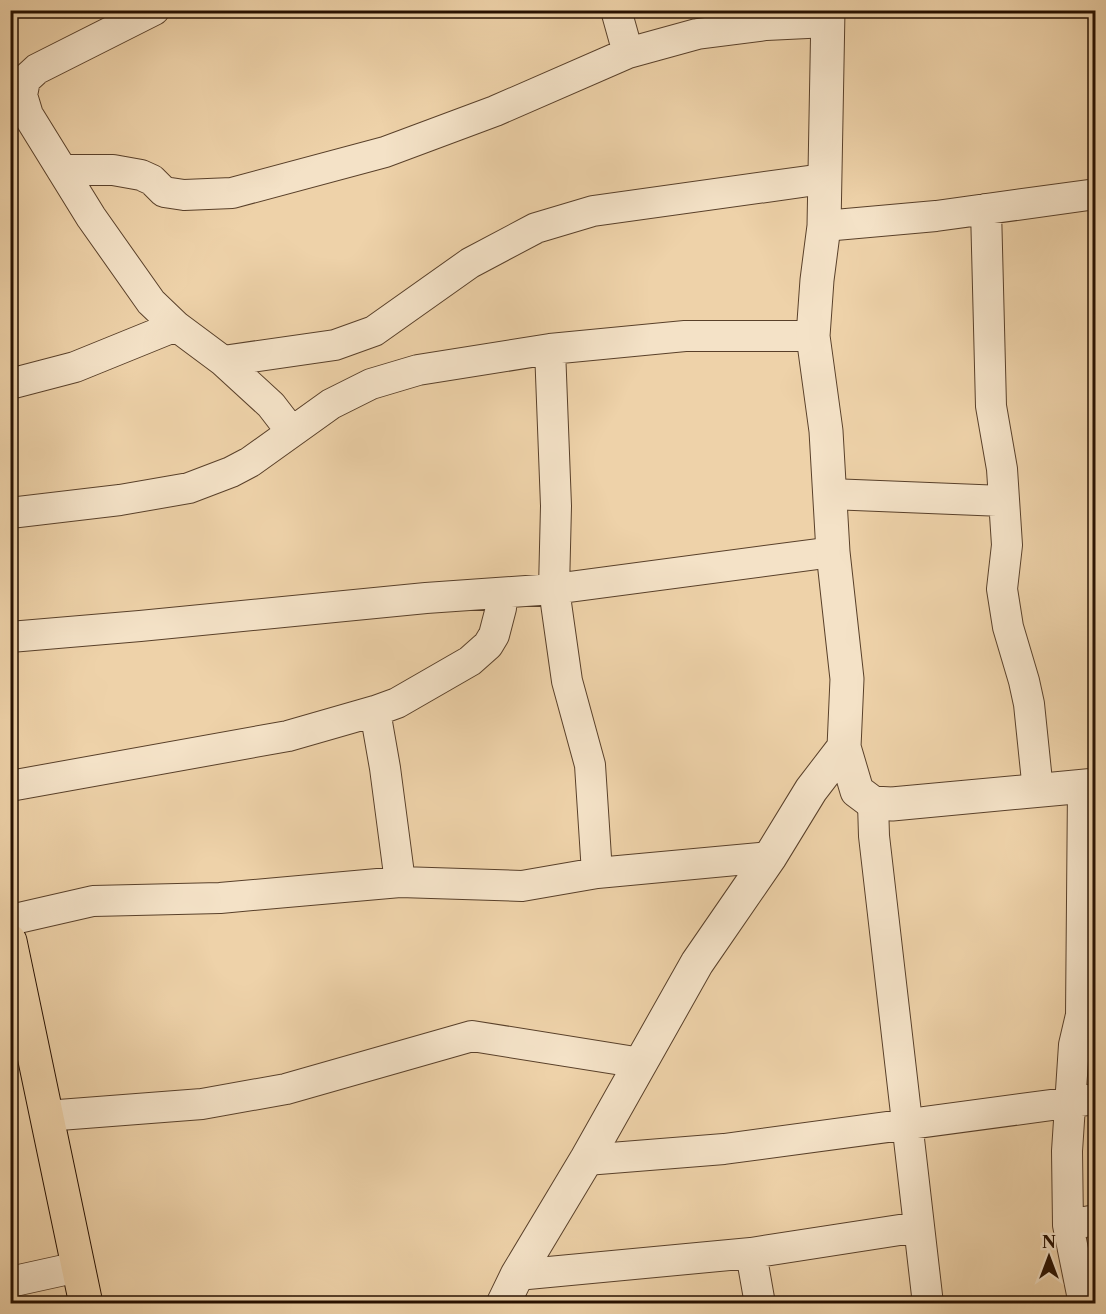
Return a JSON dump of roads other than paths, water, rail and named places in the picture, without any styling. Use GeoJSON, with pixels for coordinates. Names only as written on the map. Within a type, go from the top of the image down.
{"type":"FeatureCollection","features":[{"type":"Feature","properties":{"kind":"main road"},"geometry":{"type":"LineString","coordinates":[[10,941],[86,1304]]}},
{"type":"Feature","properties":{"kind":"street"},"geometry":{"type":"LineString","coordinates":[[154,10],[37,69],[25,80],[22,95],[28,115],[92,217],[151,302],[176,326],[223,361],[272,405],[291,431]]}},
{"type":"Feature","properties":{"kind":"street"},"geometry":{"type":"LineString","coordinates":[[616,10],[628,53]]}},
{"type":"Feature","properties":{"kind":"street"},"geometry":{"type":"LineString","coordinates":[[63,170],[113,170],[141,175],[152,180],[164,192],[184,195],[232,193],[385,152],[495,111],[694,22],[766,25],[828,16],[823,179],[824,226],[813,336],[826,431],[833,552],[847,679],[844,747],[857,791],[873,803],[892,804],[1089,786],[1088,1015],[1074,1045],[1082,1101],[1067,1151],[1082,1222],[1084,1304]]}},
{"type":"Feature","properties":{"kind":"street"},"geometry":{"type":"LineString","coordinates":[[223,361],[335,345],[374,331],[470,264],[536,228],[560,220],[593,211],[823,179]]}},
{"type":"Feature","properties":{"kind":"street"},"geometry":{"type":"LineString","coordinates":[[824,226],[986,209],[1095,194]]}},
{"type":"Feature","properties":{"kind":"street"},"geometry":{"type":"LineString","coordinates":[[986,209],[991,406],[1002,469],[1007,545],[1002,589],[1008,627],[1029,704],[1038,791]]}},
{"type":"Feature","properties":{"kind":"street"},"geometry":{"type":"LineString","coordinates":[[10,384],[75,367],[176,326]]}},
{"type":"Feature","properties":{"kind":"street"},"geometry":{"type":"LineString","coordinates":[[10,513],[120,500],[189,488],[250,462],[331,404],[381,381],[418,370],[550,349],[685,336],[813,336]]}},
{"type":"Feature","properties":{"kind":"street"},"geometry":{"type":"LineString","coordinates":[[550,349],[556,506],[554,589],[567,681],[590,765],[597,873]]}},
{"type":"Feature","properties":{"kind":"street"},"geometry":{"type":"LineString","coordinates":[[830,494],[1003,501]]}},
{"type":"Feature","properties":{"kind":"street"},"geometry":{"type":"LineString","coordinates":[[10,637],[426,598],[554,589],[833,552]]}},
{"type":"Feature","properties":{"kind":"street"},"geometry":{"type":"LineString","coordinates":[[10,786],[258,742],[397,703],[470,661],[488,645],[494,635],[501,608],[499,593]]}},
{"type":"Feature","properties":{"kind":"street"},"geometry":{"type":"LineString","coordinates":[[375,711],[400,882]]}},
{"type":"Feature","properties":{"kind":"street"},"geometry":{"type":"LineString","coordinates":[[510,1289],[698,963],[770,857],[811,790],[844,747]]}},
{"type":"Feature","properties":{"kind":"street"},"geometry":{"type":"LineString","coordinates":[[873,803],[874,836],[928,1304]]}},
{"type":"Feature","properties":{"kind":"street"},"geometry":{"type":"LineString","coordinates":[[10,920],[93,901],[220,898],[400,882],[522,886],[597,873],[770,857]]}},
{"type":"Feature","properties":{"kind":"street"},"geometry":{"type":"LineString","coordinates":[[46,1116],[202,1104],[286,1089],[472,1036],[641,1063]]}},
{"type":"Feature","properties":{"kind":"street"},"geometry":{"type":"LineString","coordinates":[[586,1160],[724,1149],[1082,1101]]}},
{"type":"Feature","properties":{"kind":"street"},"geometry":{"type":"LineString","coordinates":[[510,1289],[919,1227]]}},
{"type":"Feature","properties":{"kind":"street"},"geometry":{"type":"LineString","coordinates":[[751,1254],[760,1304]]}},
{"type":"Feature","properties":{"kind":"street"},"geometry":{"type":"LineString","coordinates":[[10,1282],[78,1267]]}}]}
